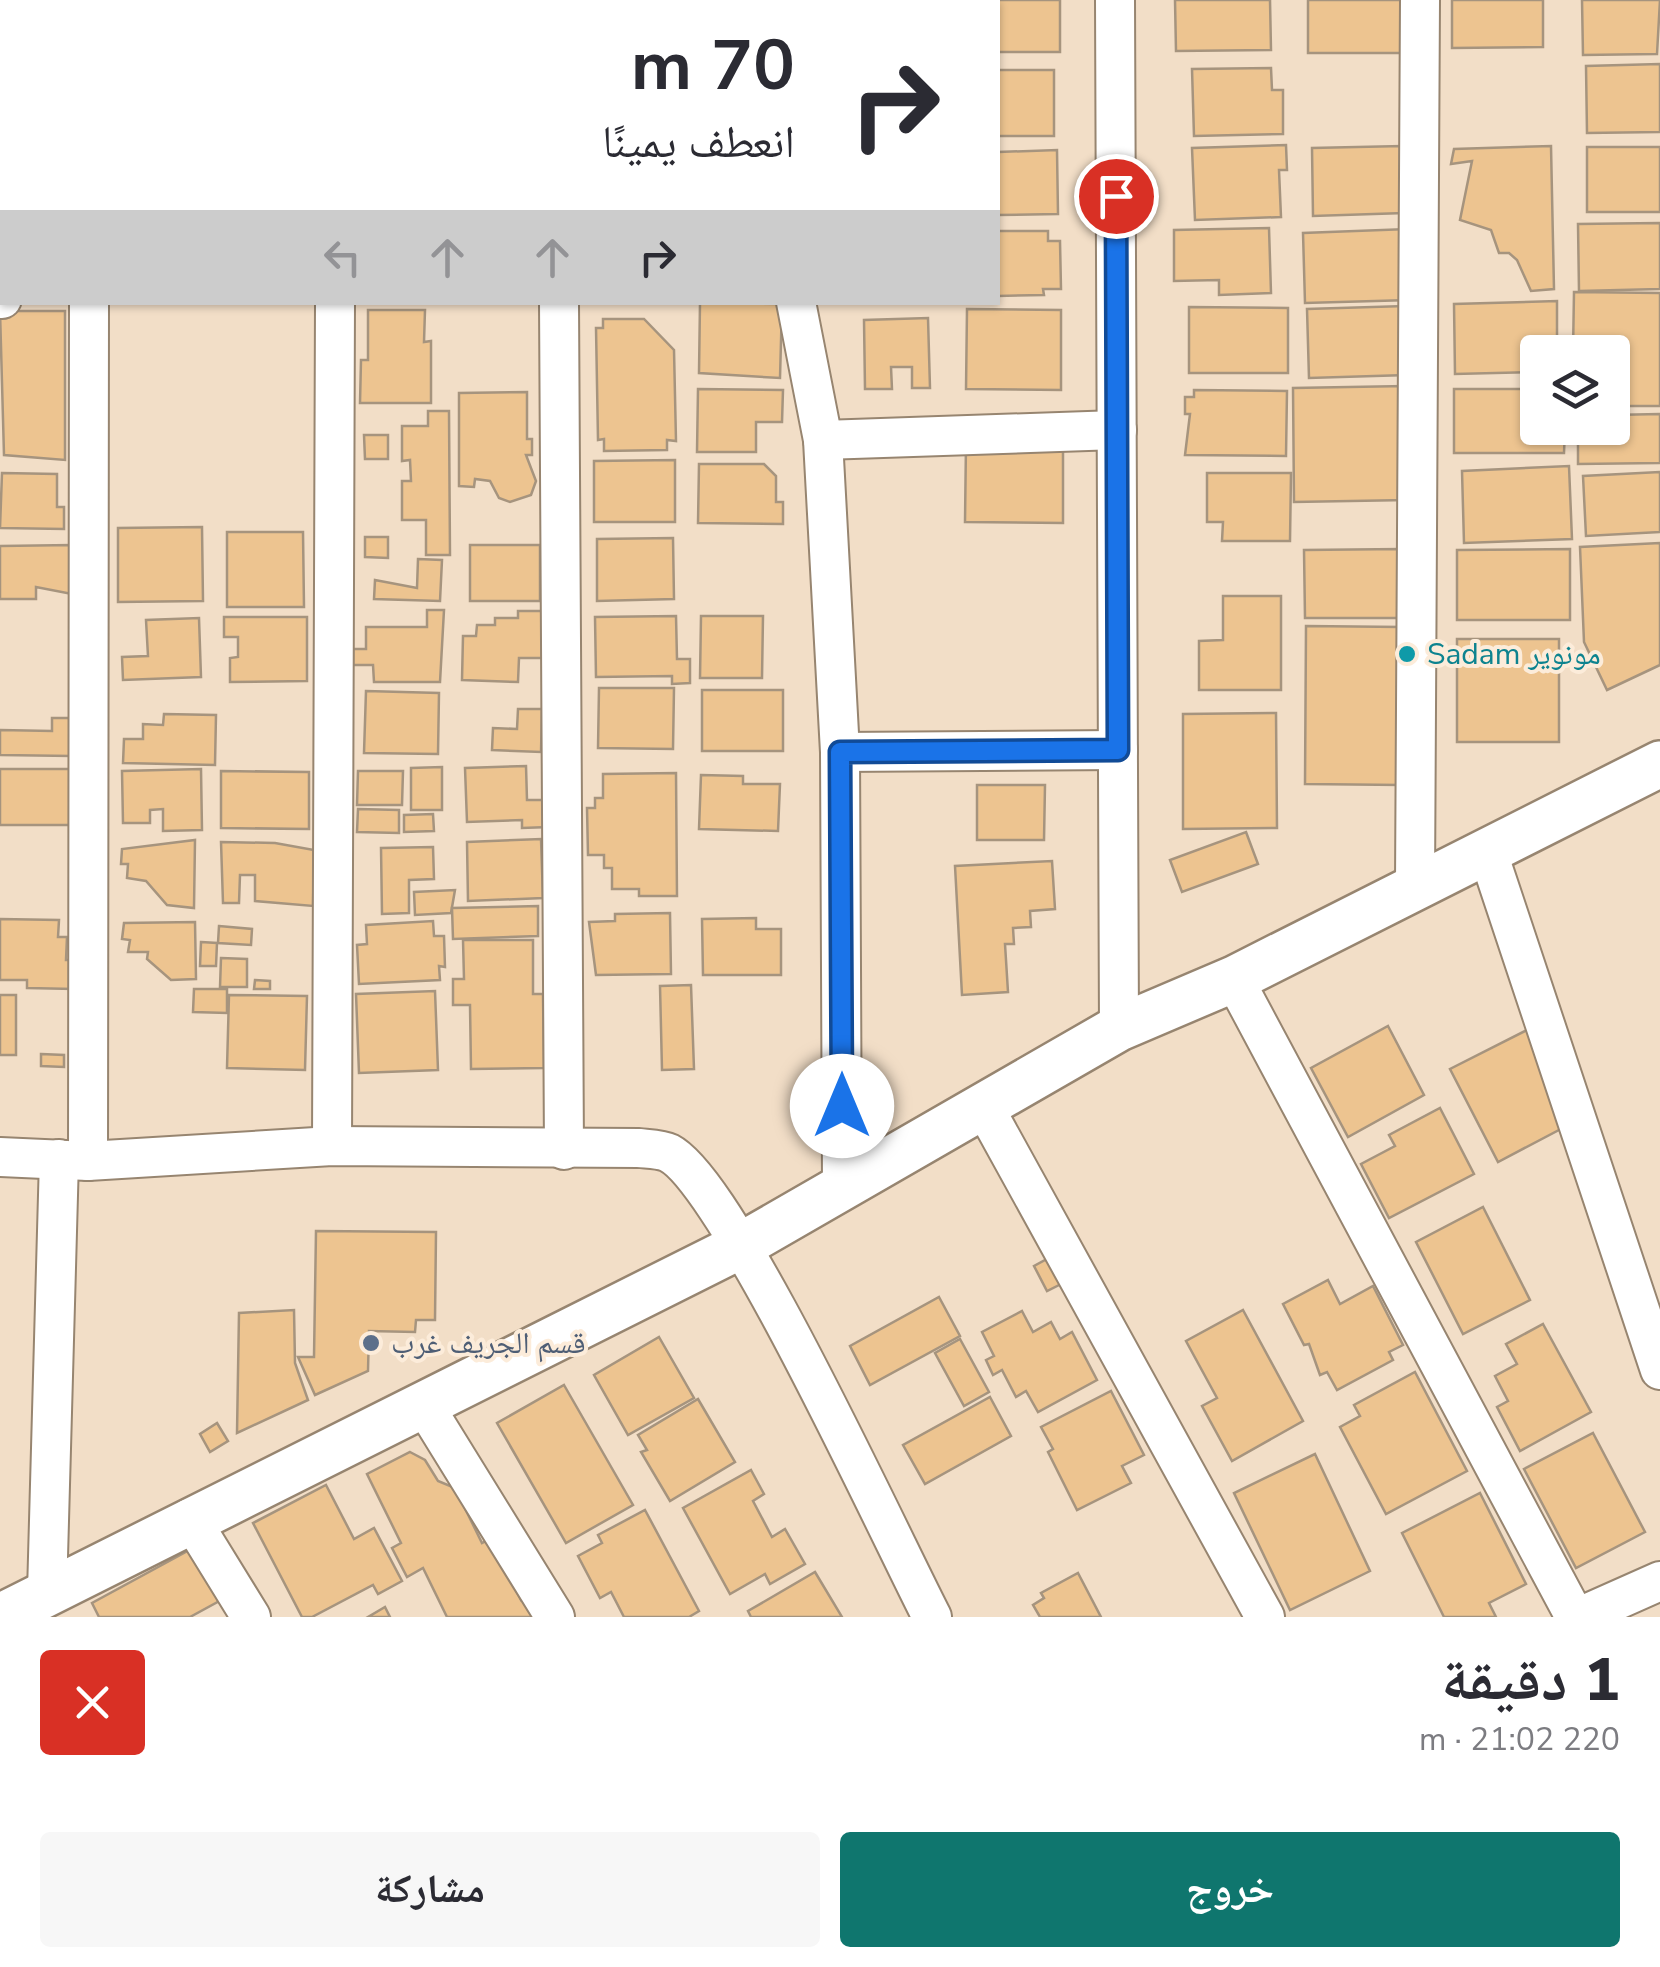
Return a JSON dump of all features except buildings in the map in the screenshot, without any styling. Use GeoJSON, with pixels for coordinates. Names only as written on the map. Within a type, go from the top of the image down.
{"type":"FeatureCollection","features":[{"type":"Feature","properties":{"kind":"street"},"geometry":{"type":"LineString","coordinates":[[1116,0],[1119,1028]]}},
{"type":"Feature","properties":{"kind":"street"},"geometry":{"type":"LineString","coordinates":[[1415,885],[1420,0]]}},
{"type":"Feature","properties":{"kind":"street"},"geometry":{"type":"LineString","coordinates":[[47,1593],[73,1160],[89,305]]}},
{"type":"Feature","properties":{"kind":"street"},"geometry":{"type":"LineString","coordinates":[[332,1146],[335,305]]}},
{"type":"Feature","properties":{"kind":"street"},"geometry":{"type":"LineString","coordinates":[[559,305],[564,1150]]}},
{"type":"Feature","properties":{"kind":"street"},"geometry":{"type":"LineString","coordinates":[[797,305],[822,440],[840,752],[842,1184]]}},
{"type":"Feature","properties":{"kind":"street"},"geometry":{"type":"LineString","coordinates":[[822,440],[1117,430]]}},
{"type":"Feature","properties":{"kind":"street"},"geometry":{"type":"LineString","coordinates":[[840,752],[1118,750]]}},
{"type":"Feature","properties":{"kind":"street"},"geometry":{"type":"LineString","coordinates":[[0,1617],[190,1518],[742,1245],[1119,1028],[1234,979],[1660,764]]}},
{"type":"Feature","properties":{"kind":"street"},"geometry":{"type":"LineString","coordinates":[[1488,853],[1660,1370]]}},
{"type":"Feature","properties":{"kind":"street"},"geometry":{"type":"LineString","coordinates":[[1234,979],[1578,1617],[1660,1581]]}},
{"type":"Feature","properties":{"kind":"street"},"geometry":{"type":"LineString","coordinates":[[983,1104],[1265,1617]]}},
{"type":"Feature","properties":{"kind":"street"},"geometry":{"type":"LineString","coordinates":[[0,1158],[73,1160],[332,1146],[639,1148],[668,1152],[685,1167],[742,1245],[932,1617]]}},
{"type":"Feature","properties":{"kind":"street"},"geometry":{"type":"LineString","coordinates":[[424,1405],[555,1617]]}},
{"type":"Feature","properties":{"kind":"street"},"geometry":{"type":"LineString","coordinates":[[190,1518],[252,1617]]}},
{"type":"Feature","properties":{"kind":"place","name":"Sadam مونوير"},"geometry":{"type":"Point","coordinates":[1407,654]}},
{"type":"Feature","properties":{"kind":"place","name":"قسم الجريف غرب"},"geometry":{"type":"Point","coordinates":[371,1343]}},
{"type":"Feature","properties":{"kind":"route"},"geometry":{"type":"LineString","coordinates":[[842,1106],[840,752],[1118,750],[1116,196]]}}]}
